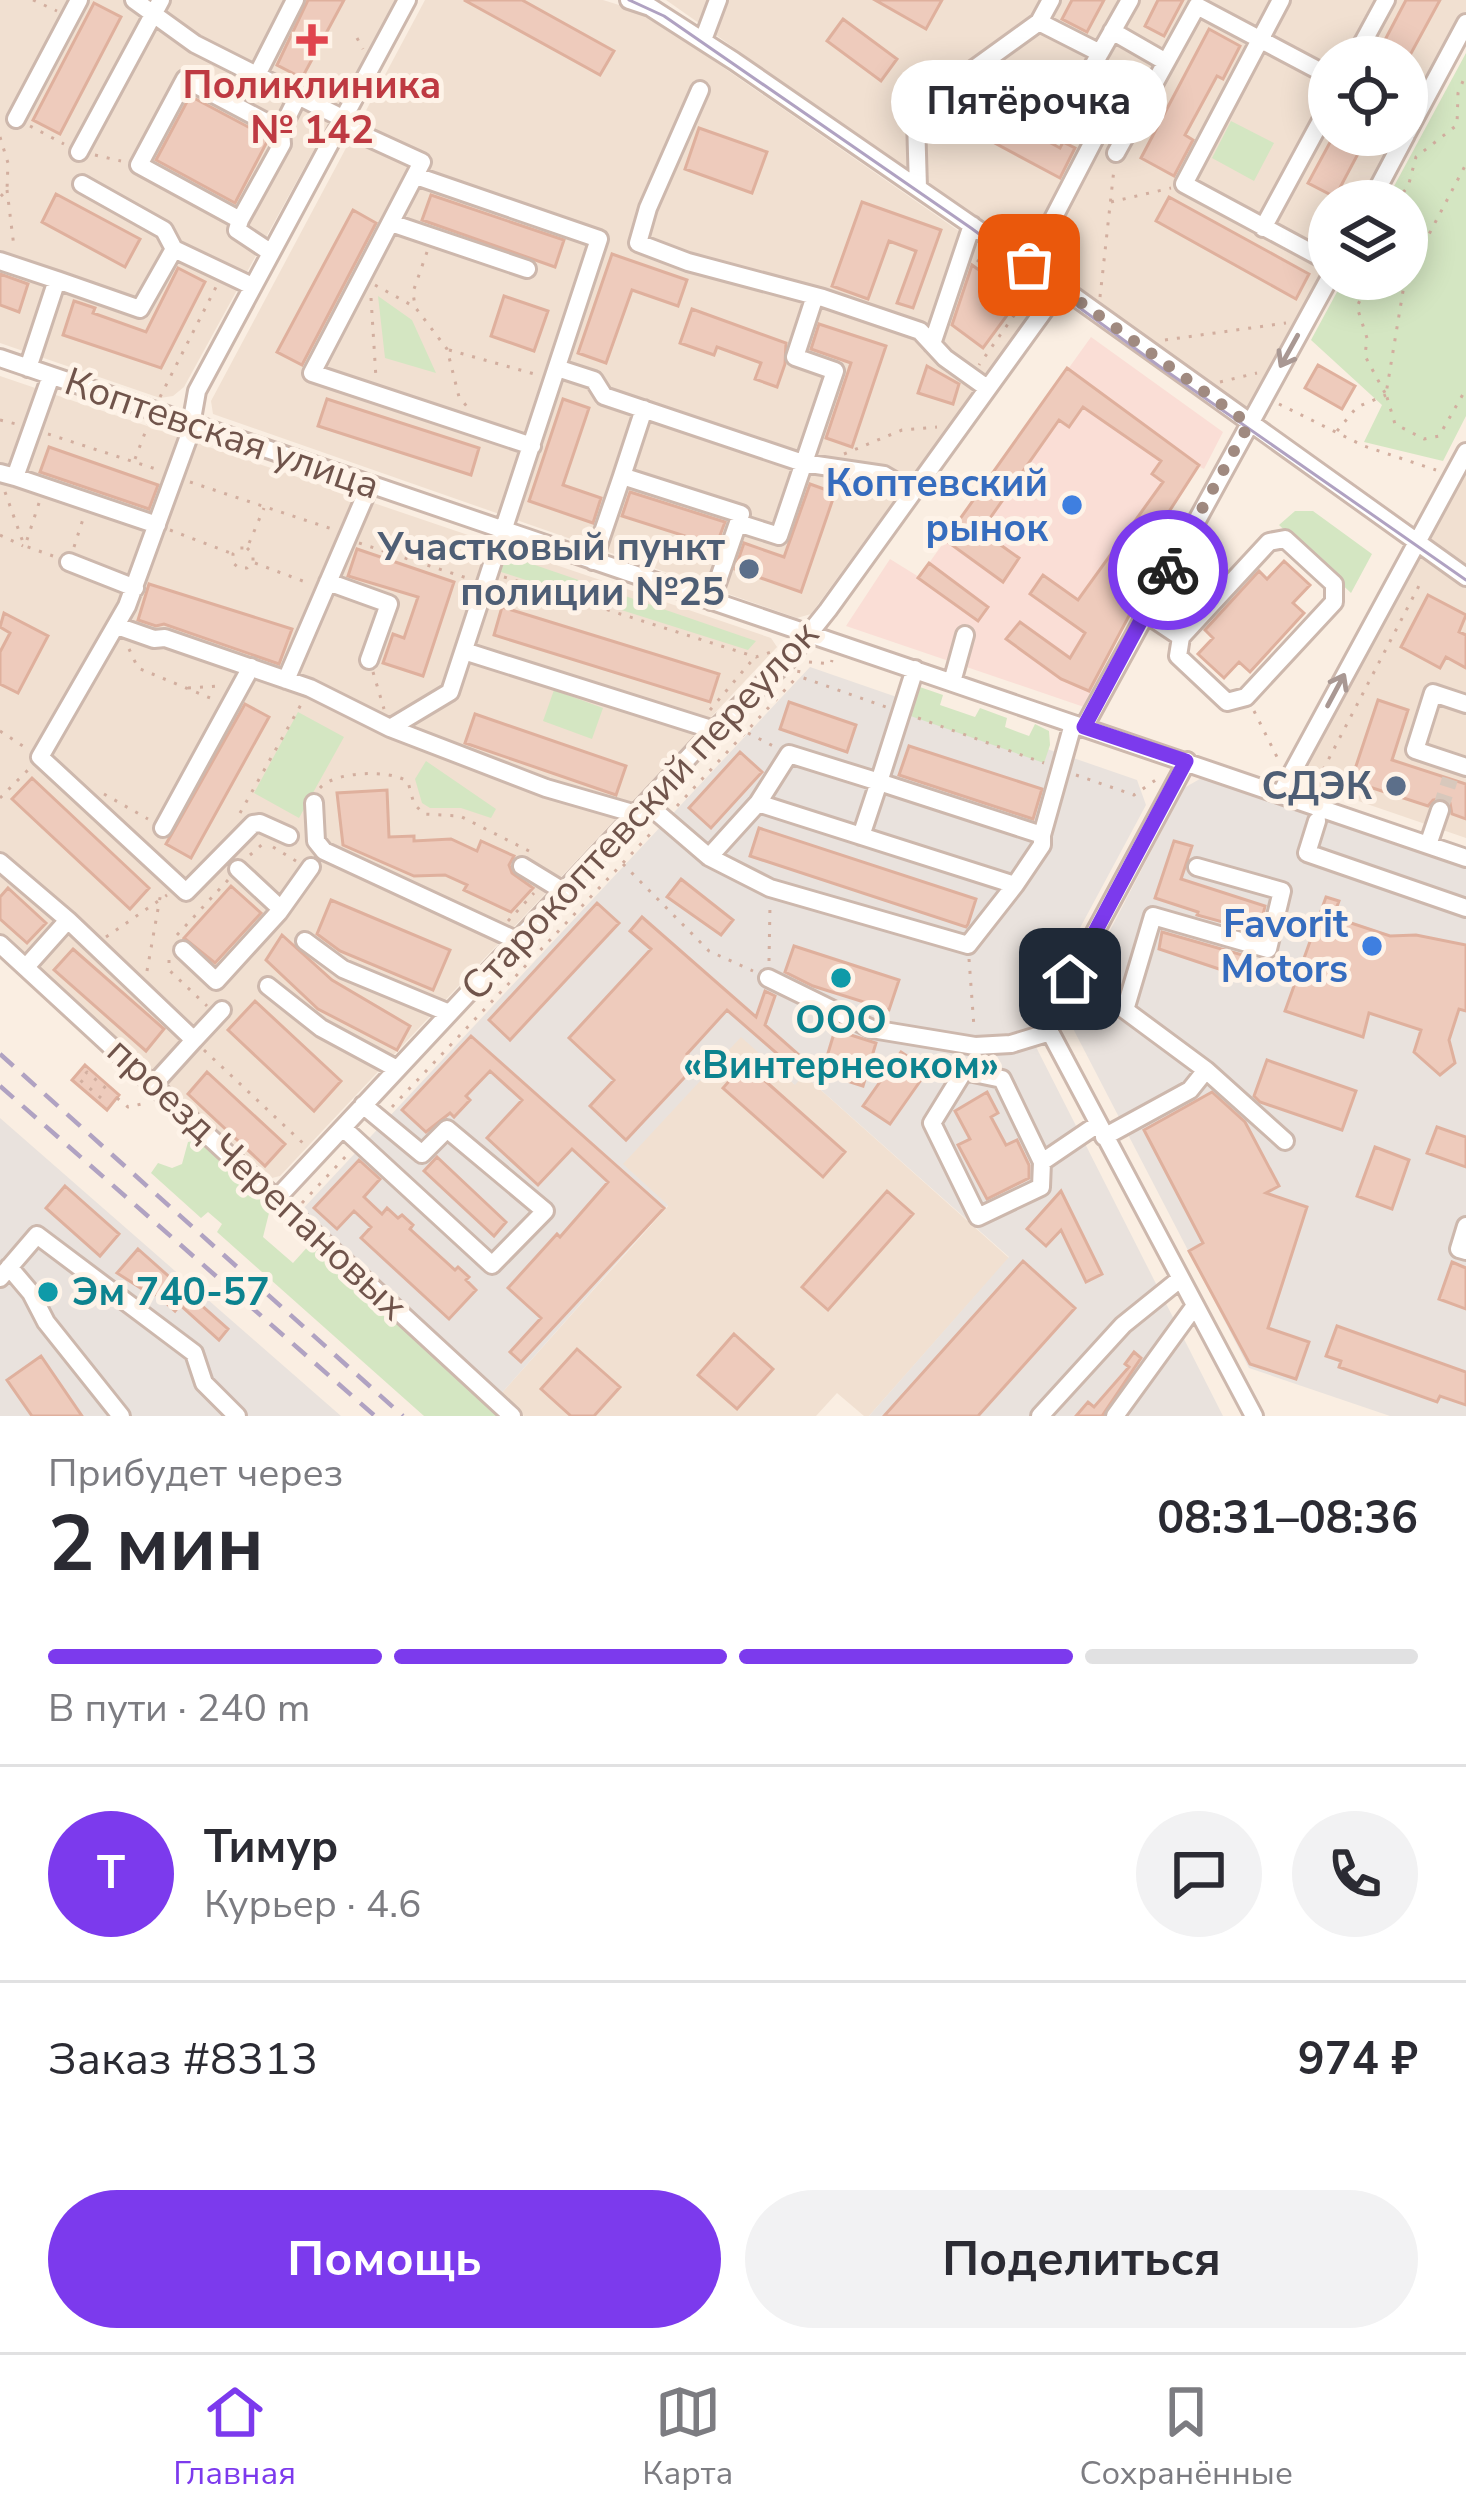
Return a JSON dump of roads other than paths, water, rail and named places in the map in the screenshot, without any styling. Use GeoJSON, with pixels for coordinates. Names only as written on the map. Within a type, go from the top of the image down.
{"type":"FeatureCollection","features":[{"type":"Feature","properties":{"kind":"street"},"geometry":{"type":"LineString","coordinates":[[134,0],[157,7],[195,44],[422,162],[313,373],[532,446]]}},
{"type":"Feature","properties":{"kind":"street"},"geometry":{"type":"LineString","coordinates":[[256,77],[295,0]]}},
{"type":"Feature","properties":{"kind":"street"},"geometry":{"type":"LineString","coordinates":[[289,836],[253,824],[190,892],[184,891],[40,757],[135,588],[189,436],[197,392],[407,0]]}},
{"type":"Feature","properties":{"kind":"street"},"geometry":{"type":"LineString","coordinates":[[629,0],[650,7],[703,40],[972,225],[1466,577]]}},
{"type":"Feature","properties":{"kind":"street"},"geometry":{"type":"LineString","coordinates":[[918,188],[916,119],[938,95],[1039,22],[1051,0]]}},
{"type":"Feature","properties":{"kind":"street"},"geometry":{"type":"LineString","coordinates":[[1029,265],[1096,136],[1065,118],[1130,0]]}},
{"type":"Feature","properties":{"kind":"street"},"geometry":{"type":"LineString","coordinates":[[1281,0],[1184,184],[1308,251]]}},
{"type":"Feature","properties":{"kind":"street"},"geometry":{"type":"LineString","coordinates":[[1366,36],[1385,0]]}},
{"type":"Feature","properties":{"kind":"street"},"geometry":{"type":"LineString","coordinates":[[703,40],[714,1]]}},
{"type":"Feature","properties":{"kind":"street"},"geometry":{"type":"LineString","coordinates":[[1116,153],[1198,3],[1308,65]]}},
{"type":"Feature","properties":{"kind":"street"},"geometry":{"type":"LineString","coordinates":[[79,152],[157,7]]}},
{"type":"Feature","properties":{"kind":"street"},"geometry":{"type":"LineString","coordinates":[[16,119],[74,8]]}},
{"type":"Feature","properties":{"kind":"street"},"geometry":{"type":"LineString","coordinates":[[1039,22],[1100,53]]}},
{"type":"Feature","properties":{"kind":"street"},"geometry":{"type":"LineString","coordinates":[[1428,94],[1466,23]]}},
{"type":"Feature","properties":{"kind":"street"},"geometry":{"type":"LineString","coordinates":[[1112,31],[1166,62]]}},
{"type":"Feature","properties":{"kind":"street"},"geometry":{"type":"LineString","coordinates":[[240,220],[139,165],[185,79],[280,130]]}},
{"type":"Feature","properties":{"kind":"street"},"geometry":{"type":"LineString","coordinates":[[700,90],[648,208],[638,243],[920,332],[987,388]]}},
{"type":"Feature","properties":{"kind":"street"},"geometry":{"type":"LineString","coordinates":[[270,252],[238,230],[282,145],[280,130],[297,98]]}},
{"type":"Feature","properties":{"kind":"street"},"geometry":{"type":"LineString","coordinates":[[1263,228],[1308,145]]}},
{"type":"Feature","properties":{"kind":"street"},"geometry":{"type":"LineString","coordinates":[[390,728],[449,692],[599,239],[416,176]]}},
{"type":"Feature","properties":{"kind":"street"},"geometry":{"type":"LineString","coordinates":[[82,184],[164,230],[174,249],[252,286]]}},
{"type":"Feature","properties":{"kind":"street"},"geometry":{"type":"LineString","coordinates":[[391,223],[527,269]]}},
{"type":"Feature","properties":{"kind":"street"},"geometry":{"type":"LineString","coordinates":[[932,344],[972,225]]}},
{"type":"Feature","properties":{"kind":"street"},"geometry":{"type":"LineString","coordinates":[[8,264],[140,309],[174,249]]}},
{"type":"Feature","properties":{"kind":"street"},"geometry":{"type":"LineString","coordinates":[[28,368],[57,280]]}},
{"type":"Feature","properties":{"kind":"street","name":"Старокоптевский переулок"},"geometry":{"type":"LineString","coordinates":[[278,1197],[714,730],[793,668],[808,634],[1060,286]]}},
{"type":"Feature","properties":{"kind":"street"},"geometry":{"type":"LineString","coordinates":[[738,523],[778,536],[835,370],[795,357],[815,296]]}},
{"type":"Feature","properties":{"kind":"street"},"geometry":{"type":"LineString","coordinates":[[117,626],[154,639],[165,638],[246,676],[310,688],[390,728],[546,788],[641,808],[709,857],[770,888],[968,945],[1042,845],[1059,769],[1079,725],[1317,300]]}},
{"type":"Feature","properties":{"kind":"street","name":"Коптевская улица"},"geometry":{"type":"LineString","coordinates":[[0,358],[1466,858]]}},
{"type":"Feature","properties":{"kind":"street"},"geometry":{"type":"LineString","coordinates":[[555,374],[594,380],[604,396],[803,464],[884,475],[913,492]]}},
{"type":"Feature","properties":{"kind":"street"},"geometry":{"type":"LineString","coordinates":[[51,376],[32,430],[5,476],[157,525]]}},
{"type":"Feature","properties":{"kind":"street"},"geometry":{"type":"LineString","coordinates":[[593,561],[644,410]]}},
{"type":"Feature","properties":{"kind":"street"},"geometry":{"type":"LineString","coordinates":[[1280,793],[1466,452]]}},
{"type":"Feature","properties":{"kind":"street"},"geometry":{"type":"LineString","coordinates":[[622,476],[741,514],[711,601]]}},
{"type":"Feature","properties":{"kind":"street"},"geometry":{"type":"LineString","coordinates":[[286,680],[370,485]]}},
{"type":"Feature","properties":{"kind":"street"},"geometry":{"type":"LineString","coordinates":[[1285,538],[1334,584],[1334,602],[1246,697],[1227,702],[1178,656],[1180,638],[1269,542],[1285,538]]}},
{"type":"Feature","properties":{"kind":"street"},"geometry":{"type":"LineString","coordinates":[[69,562],[135,588]]}},
{"type":"Feature","properties":{"kind":"street"},"geometry":{"type":"LineString","coordinates":[[326,586],[389,604],[369,660]]}},
{"type":"Feature","properties":{"kind":"street"},"geometry":{"type":"LineString","coordinates":[[1145,613],[1180,638]]}},
{"type":"Feature","properties":{"kind":"street"},"geometry":{"type":"LineString","coordinates":[[952,682],[965,635]]}},
{"type":"Feature","properties":{"kind":"street"},"geometry":{"type":"LineString","coordinates":[[464,651],[714,730]]}},
{"type":"Feature","properties":{"kind":"street"},"geometry":{"type":"LineString","coordinates":[[861,836],[915,669]]}},
{"type":"Feature","properties":{"kind":"street"},"geometry":{"type":"LineString","coordinates":[[163,828],[246,676]]}},
{"type":"Feature","properties":{"kind":"street"},"geometry":{"type":"LineString","coordinates":[[1457,770],[1415,750],[1432,694],[1466,704]]}},
{"type":"Feature","properties":{"kind":"street"},"geometry":{"type":"LineString","coordinates":[[709,857],[758,802],[789,754],[1042,835]]}},
{"type":"Feature","properties":{"kind":"street"},"geometry":{"type":"LineString","coordinates":[[1186,761],[1051,1014],[1050,1032],[1254,1416]]}},
{"type":"Feature","properties":{"kind":"street"},"geometry":{"type":"LineString","coordinates":[[758,802],[1015,885]]}},
{"type":"Feature","properties":{"kind":"street"},"geometry":{"type":"LineString","coordinates":[[314,803],[316,841],[324,851],[518,940]]}},
{"type":"Feature","properties":{"kind":"street"},"geometry":{"type":"LineString","coordinates":[[1428,845],[1440,810]]}},
{"type":"Feature","properties":{"kind":"street"},"geometry":{"type":"LineString","coordinates":[[1317,820],[1307,853],[1466,908]]}},
{"type":"Feature","properties":{"kind":"street"},"geometry":{"type":"LineString","coordinates":[[0,862],[194,1040]]}},
{"type":"Feature","properties":{"kind":"street"},"geometry":{"type":"LineString","coordinates":[[522,866],[563,891]]}},
{"type":"Feature","properties":{"kind":"street"},"geometry":{"type":"LineString","coordinates":[[1196,867],[1282,891],[1268,949],[1153,916],[1125,1010],[1206,1070],[1285,1141]]}},
{"type":"Feature","properties":{"kind":"street"},"geometry":{"type":"LineString","coordinates":[[216,981],[281,909],[310,868]]}},
{"type":"Feature","properties":{"kind":"street"},"geometry":{"type":"LineString","coordinates":[[238,869],[281,909]]}},
{"type":"Feature","properties":{"kind":"street"},"geometry":{"type":"LineString","coordinates":[[26,967],[68,920]]}},
{"type":"Feature","properties":{"kind":"street"},"geometry":{"type":"LineString","coordinates":[[305,940],[343,970],[449,1013]]}},
{"type":"Feature","properties":{"kind":"street","name":"проезд Черепановых"},"geometry":{"type":"LineString","coordinates":[[0,944],[512,1416]]}},
{"type":"Feature","properties":{"kind":"street"},"geometry":{"type":"LineString","coordinates":[[157,1085],[220,1012],[216,981],[175,948]]}},
{"type":"Feature","properties":{"kind":"street"},"geometry":{"type":"LineString","coordinates":[[768,978],[872,1029],[975,1046],[1011,1044],[1050,1032]]}},
{"type":"Feature","properties":{"kind":"street"},"geometry":{"type":"LineString","coordinates":[[268,986],[321,1028],[398,1069]]}},
{"type":"Feature","properties":{"kind":"street"},"geometry":{"type":"LineString","coordinates":[[964,1071],[1002,1079],[1042,1162],[1041,1187],[978,1217],[932,1123],[975,1046]]}},
{"type":"Feature","properties":{"kind":"street"},"geometry":{"type":"LineString","coordinates":[[1042,1162],[1190,1090],[1206,1070]]}},
{"type":"Feature","properties":{"kind":"street"},"geometry":{"type":"LineString","coordinates":[[343,1128],[492,1264],[545,1211],[447,1129],[422,1154],[363,1106]]}},
{"type":"Feature","properties":{"kind":"street"},"geometry":{"type":"LineString","coordinates":[[1466,1226],[1459,1249],[1466,1251]]}},
{"type":"Feature","properties":{"kind":"street"},"geometry":{"type":"LineString","coordinates":[[122,1416],[46,1322],[32,1293],[4,1272],[37,1235],[194,1353],[204,1383],[237,1416]]}},
{"type":"Feature","properties":{"kind":"street"},"geometry":{"type":"LineString","coordinates":[[1040,1416],[1123,1325],[1180,1279]]}},
{"type":"Feature","properties":{"kind":"street"},"geometry":{"type":"LineString","coordinates":[[1115,1416],[1194,1306]]}},
{"type":"Feature","properties":{"kind":"tunnel"},"geometry":{"type":"LineString","coordinates":[[1440,810],[1450,779]]}},
{"type":"Feature","properties":{"kind":"tram line"},"geometry":{"type":"LineString","coordinates":[[629,0],[664,16],[971,228],[1466,580]]}},
{"type":"Feature","properties":{"kind":"railway"},"geometry":{"type":"LineString","coordinates":[[0,1054],[403,1416]]}},
{"type":"Feature","properties":{"kind":"railway"},"geometry":{"type":"LineString","coordinates":[[0,1086],[375,1416]]}},
{"type":"Feature","properties":{"kind":"place","name":"Поликлиника № 142"},"geometry":{"type":"Point","coordinates":[312,40]}},
{"type":"Feature","properties":{"kind":"place","name":"Пятёрочка"},"geometry":{"type":"Point","coordinates":[1029,265]}},
{"type":"Feature","properties":{"kind":"place","name":"Коптевский рынок"},"geometry":{"type":"Point","coordinates":[1072,505]}},
{"type":"Feature","properties":{"kind":"place","name":"Участковый пункт полиции №25"},"geometry":{"type":"Point","coordinates":[749,569]}},
{"type":"Feature","properties":{"kind":"place","name":"СДЭК"},"geometry":{"type":"Point","coordinates":[1396,786]}},
{"type":"Feature","properties":{"kind":"place","name":"Favorit Motors"},"geometry":{"type":"Point","coordinates":[1372,946]}},
{"type":"Feature","properties":{"kind":"place","name":"ООО «Винтернеоком»"},"geometry":{"type":"Point","coordinates":[841,978]}},
{"type":"Feature","properties":{"kind":"place","name":"Эм 740-57"},"geometry":{"type":"Point","coordinates":[48,1292]}}]}
